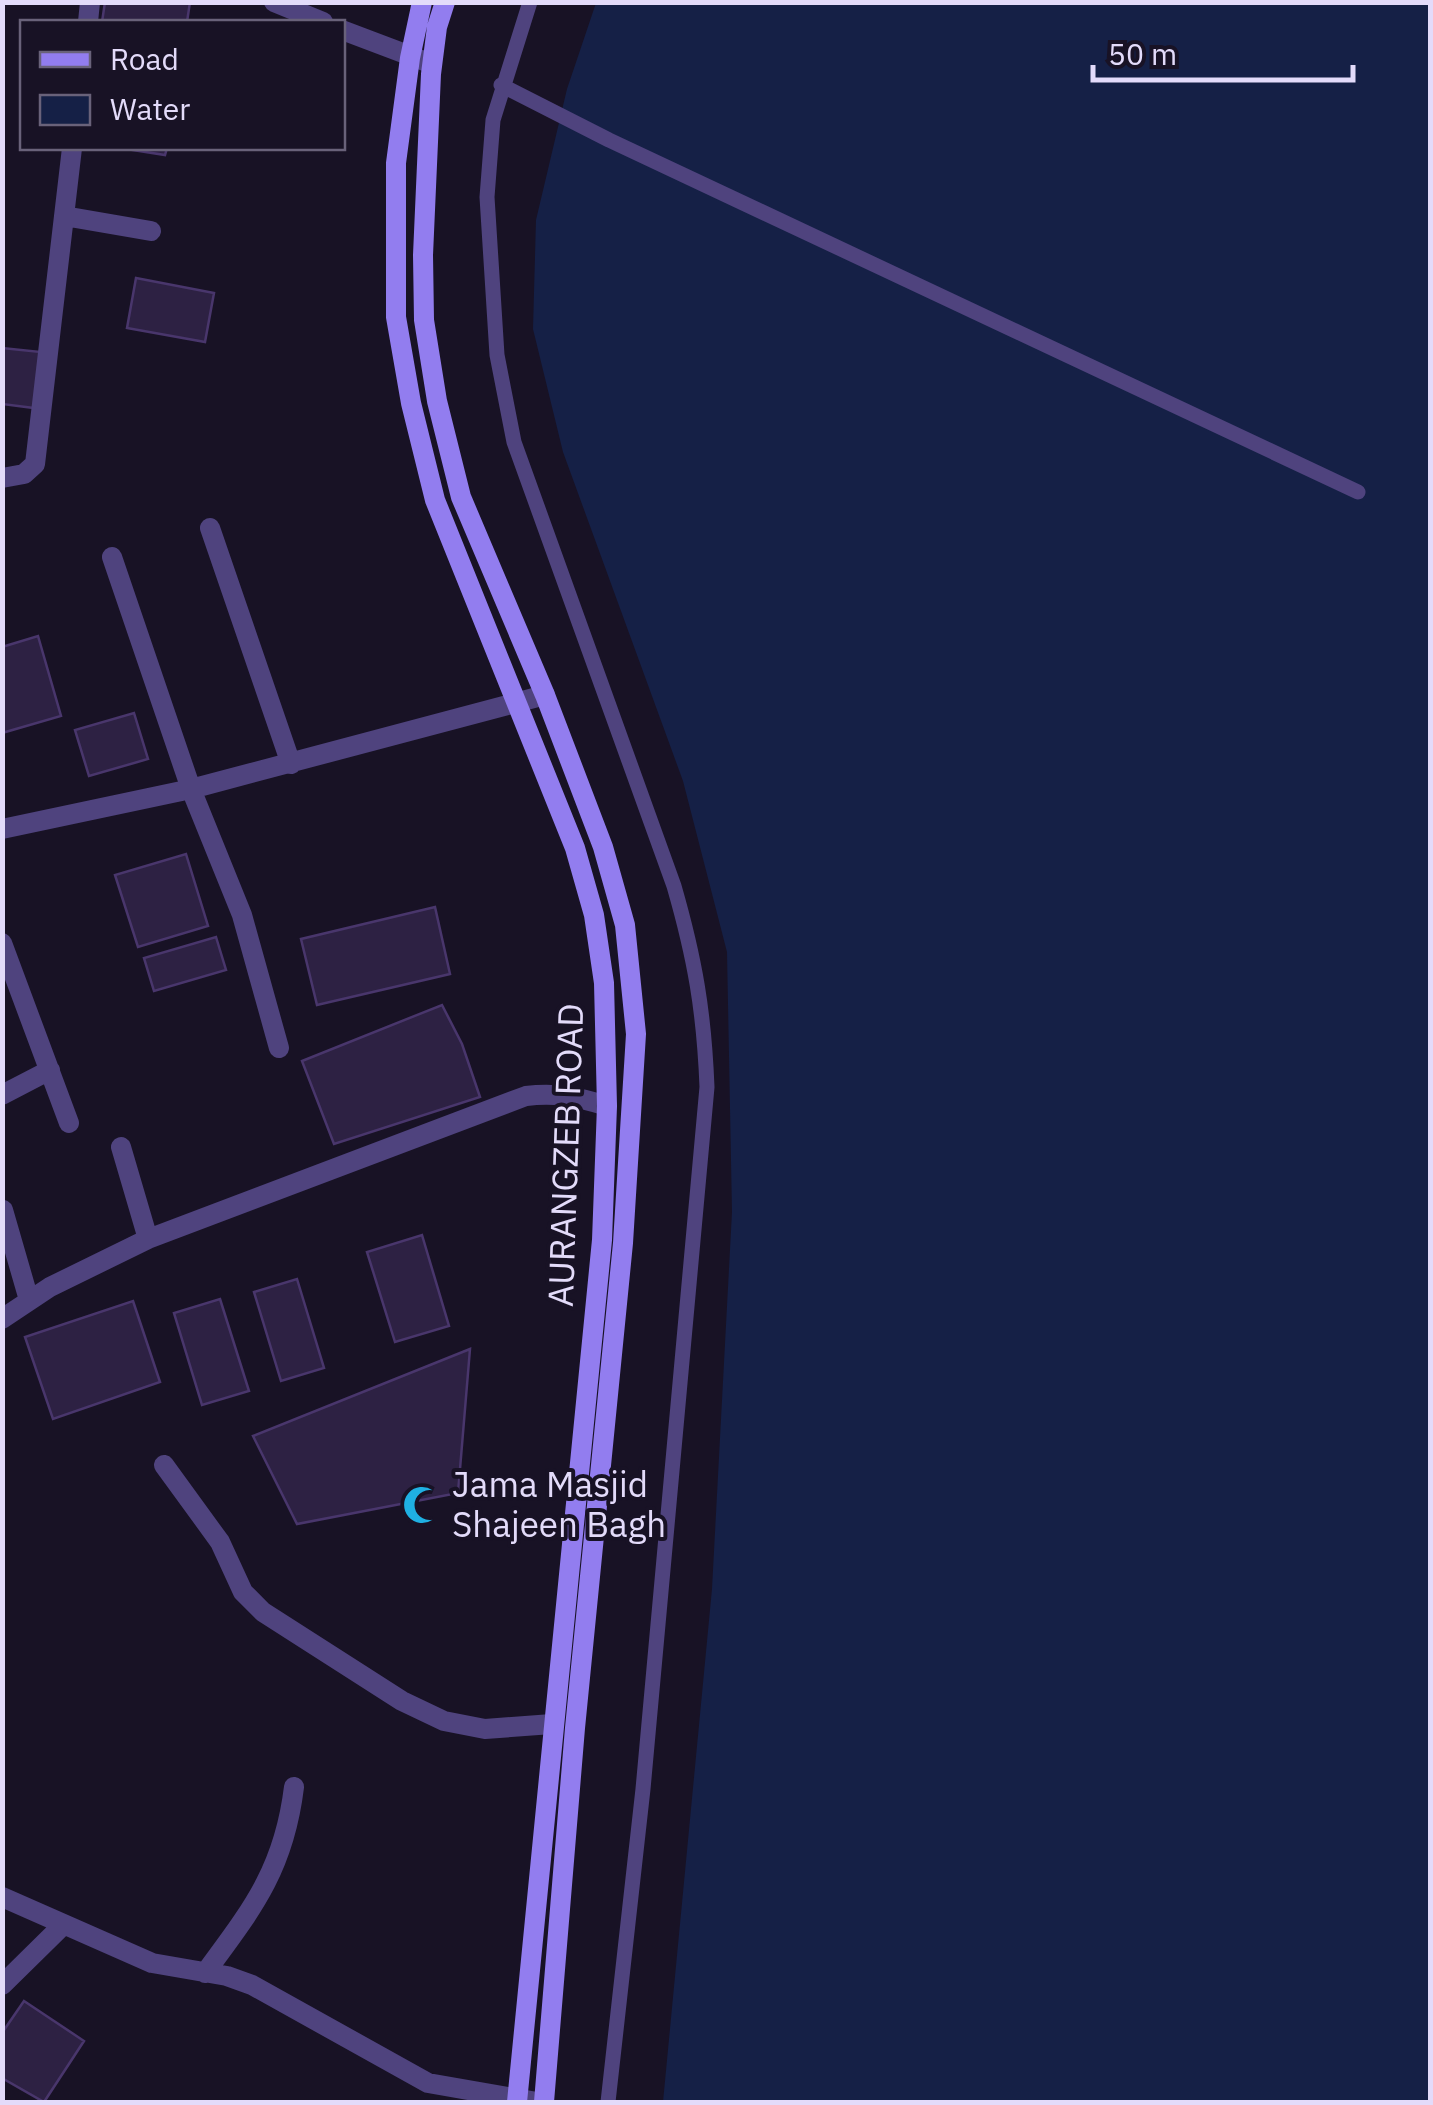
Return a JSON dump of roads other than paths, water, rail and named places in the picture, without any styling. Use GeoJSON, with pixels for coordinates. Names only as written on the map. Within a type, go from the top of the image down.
{"type":"FeatureCollection","features":[{"type":"Feature","properties":{"kind":"main road","name":"AURANGZEB ROAD"},"geometry":{"type":"LineString","coordinates":[[422,2],[396,162],[396,318],[410,403],[435,500],[574,848],[594,916],[604,983],[607,1106],[602,1240],[552,1724],[529,2102]]}},
{"type":"Feature","properties":{"kind":"main road","name":"AURANGZEB ROAD"},"geometry":{"type":"LineString","coordinates":[[445,2],[432,64],[425,176],[424,304],[438,401],[461,496],[603,847],[624,925],[636,1034],[623,1243],[577,1709],[529,2102]]}},
{"type":"Feature","properties":{"kind":"street"},"geometry":{"type":"LineString","coordinates":[[274,2],[318,20]]}},
{"type":"Feature","properties":{"kind":"street"},"geometry":{"type":"LineString","coordinates":[[345,31],[432,64]]}},
{"type":"Feature","properties":{"kind":"street"},"geometry":{"type":"LineString","coordinates":[[2,478],[24,474],[35,464],[72,150]]}},
{"type":"Feature","properties":{"kind":"street"},"geometry":{"type":"LineString","coordinates":[[64,216],[151,231]]}},
{"type":"Feature","properties":{"kind":"street"},"geometry":{"type":"LineString","coordinates":[[210,528],[291,764]]}},
{"type":"Feature","properties":{"kind":"street"},"geometry":{"type":"LineString","coordinates":[[112,557],[191,789],[242,915],[279,1048]]}},
{"type":"Feature","properties":{"kind":"street"},"geometry":{"type":"LineString","coordinates":[[2,829],[191,789],[544,696]]}},
{"type":"Feature","properties":{"kind":"street"},"geometry":{"type":"LineString","coordinates":[[2,944],[68,1123]]}},
{"type":"Feature","properties":{"kind":"street"},"geometry":{"type":"LineString","coordinates":[[2,1095],[50,1070]]}},
{"type":"Feature","properties":{"kind":"street"},"geometry":{"type":"LineString","coordinates":[[2,1319],[29,1300],[148,1240],[526,1096],[568,1094],[607,1106]]}},
{"type":"Feature","properties":{"kind":"street"},"geometry":{"type":"LineString","coordinates":[[120,1147],[148,1240]]}},
{"type":"Feature","properties":{"kind":"street"},"geometry":{"type":"LineString","coordinates":[[2,1210],[29,1300]]}},
{"type":"Feature","properties":{"kind":"street"},"geometry":{"type":"LineString","coordinates":[[164,1465],[220,1542],[243,1592],[262,1612],[402,1701],[444,1720],[485,1729],[552,1724]]}},
{"type":"Feature","properties":{"kind":"street"},"geometry":{"type":"LineString","coordinates":[[206,1972],[250,1912],[277,1864],[289,1828],[294,1788]]}},
{"type":"Feature","properties":{"kind":"street"},"geometry":{"type":"LineString","coordinates":[[2,1897],[152,1964],[206,1972],[252,1985],[428,2083],[529,2102]]}},
{"type":"Feature","properties":{"kind":"street"},"geometry":{"type":"LineString","coordinates":[[2,1985],[62,1926]]}},
{"type":"Feature","properties":{"kind":"lane"},"geometry":{"type":"LineString","coordinates":[[530,2],[492,120],[488,196],[498,355],[514,442],[674,886],[694,955],[704,1013],[707,1086],[643,1790],[608,2102]]}},
{"type":"Feature","properties":{"kind":"lane"},"geometry":{"type":"LineString","coordinates":[[501,85],[609,140],[1358,492]]}},
{"type":"Feature","properties":{"kind":"water"},"geometry":{"type":"Polygon","coordinates":[[[596,3],[1430,3],[1430,2102],[663,2102],[712,1589],[732,1212],[727,952],[683,781],[563,452],[533,329],[536,220],[567,89],[596,3]]]}},
{"type":"Feature","properties":{"kind":"place","name":"Jama Masjid Shajeen Bagh"},"geometry":{"type":"Point","coordinates":[422,1505]}}]}
